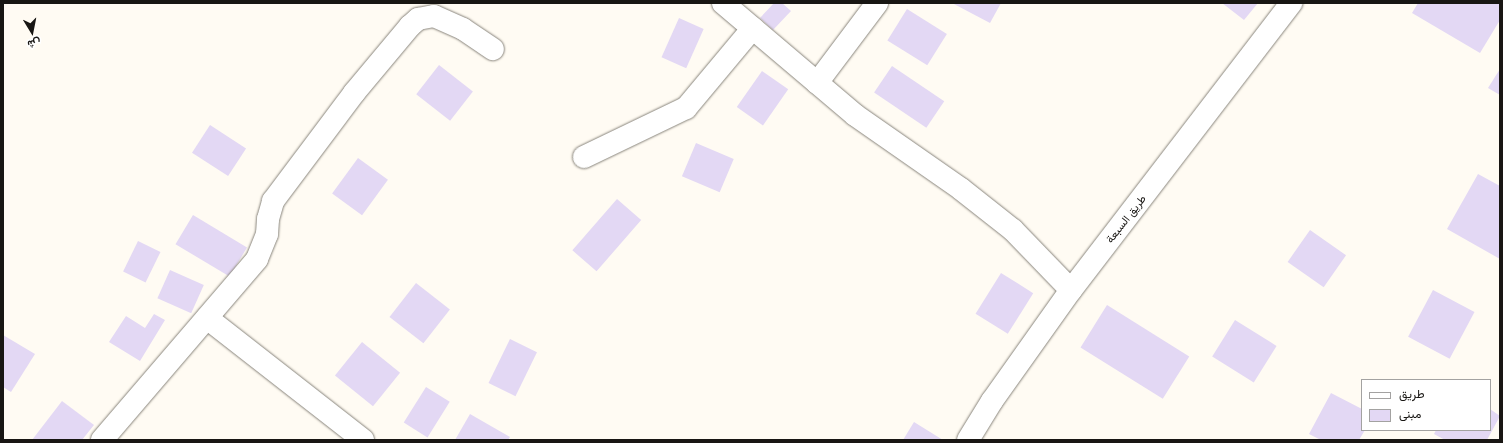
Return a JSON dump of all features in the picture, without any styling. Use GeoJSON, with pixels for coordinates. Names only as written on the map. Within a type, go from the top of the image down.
{"type":"FeatureCollection","features":[{"type":"Feature","properties":{"kind":"street"},"geometry":{"type":"LineString","coordinates":[[723,3],[855,115],[961,189],[1013,230],[1071,290]]}},
{"type":"Feature","properties":{"kind":"street"},"geometry":{"type":"LineString","coordinates":[[817,83],[877,3]]}},
{"type":"Feature","properties":{"kind":"street","name":"طريق السبعة"},"geometry":{"type":"LineString","coordinates":[[968,440],[992,401],[1071,290],[1291,3]]}},
{"type":"Feature","properties":{"kind":"street"},"geometry":{"type":"LineString","coordinates":[[102,440],[208,318],[263,249],[273,201],[354,93],[418,19],[434,16],[443,18],[493,49]]}},
{"type":"Feature","properties":{"kind":"street"},"geometry":{"type":"LineString","coordinates":[[584,156],[686,108],[753,28]]}},
{"type":"Feature","properties":{"kind":"street"},"geometry":{"type":"LineString","coordinates":[[208,318],[363,440]]}},
{"type":"Feature","properties":{"kind":"building"},"geometry":{"type":"Polygon","coordinates":[[[774,3],[782,3],[791,11],[773,30],[760,18],[774,3]]]}},
{"type":"Feature","properties":{"kind":"building"},"geometry":{"type":"Polygon","coordinates":[[[952,3],[1001,3],[990,23],[952,3]]]}},
{"type":"Feature","properties":{"kind":"building"},"geometry":{"type":"Polygon","coordinates":[[[1222,3],[1258,3],[1244,20],[1222,3]]]}},
{"type":"Feature","properties":{"kind":"building"},"geometry":{"type":"Polygon","coordinates":[[[1418,3],[1500,3],[1500,20],[1480,53],[1412,13],[1418,3]]]}},
{"type":"Feature","properties":{"kind":"building"},"geometry":{"type":"Polygon","coordinates":[[[907,9],[947,34],[927,65],[887,40],[907,9]]]}},
{"type":"Feature","properties":{"kind":"building"},"geometry":{"type":"Polygon","coordinates":[[[679,18],[704,29],[686,68],[662,57],[679,18]]]}},
{"type":"Feature","properties":{"kind":"building"},"geometry":{"type":"Polygon","coordinates":[[[439,65],[473,91],[450,121],[416,94],[439,65]]]}},
{"type":"Feature","properties":{"kind":"building"},"geometry":{"type":"Polygon","coordinates":[[[892,66],[944,101],[926,128],[874,93],[892,66]]]}},
{"type":"Feature","properties":{"kind":"building"},"geometry":{"type":"Polygon","coordinates":[[[1500,69],[1500,95],[1488,88],[1500,69]]]}},
{"type":"Feature","properties":{"kind":"building"},"geometry":{"type":"Polygon","coordinates":[[[762,71],[788,89],[763,125],[737,107],[762,71]]]}},
{"type":"Feature","properties":{"kind":"building"},"geometry":{"type":"Polygon","coordinates":[[[210,125],[246,148],[228,176],[192,153],[210,125]]]}},
{"type":"Feature","properties":{"kind":"building"},"geometry":{"type":"Polygon","coordinates":[[[696,143],[734,159],[720,192],[682,176],[696,143]]]}},
{"type":"Feature","properties":{"kind":"building"},"geometry":{"type":"Polygon","coordinates":[[[358,158],[388,180],[362,215],[332,194],[358,158]]]}},
{"type":"Feature","properties":{"kind":"building"},"geometry":{"type":"Polygon","coordinates":[[[1478,174],[1500,186],[1500,259],[1447,229],[1478,174]]]}},
{"type":"Feature","properties":{"kind":"building"},"geometry":{"type":"Polygon","coordinates":[[[617,199],[641,220],[597,271],[572,250],[617,199]]]}},
{"type":"Feature","properties":{"kind":"building"},"geometry":{"type":"Polygon","coordinates":[[[193,215],[247,247],[229,277],[175,244],[193,215]]]}},
{"type":"Feature","properties":{"kind":"building"},"geometry":{"type":"Polygon","coordinates":[[[1310,230],[1346,255],[1324,287],[1288,262],[1310,230]]]}},
{"type":"Feature","properties":{"kind":"building"},"geometry":{"type":"Polygon","coordinates":[[[138,241],[160,252],[146,283],[123,272],[138,241]]]}},
{"type":"Feature","properties":{"kind":"building"},"geometry":{"type":"Polygon","coordinates":[[[170,270],[204,285],[191,313],[157,298],[170,270]]]}},
{"type":"Feature","properties":{"kind":"building"},"geometry":{"type":"Polygon","coordinates":[[[1001,273],[1033,293],[1008,334],[976,314],[1001,273]]]}},
{"type":"Feature","properties":{"kind":"building"},"geometry":{"type":"Polygon","coordinates":[[[416,283],[450,309],[423,343],[390,317],[416,283]]]}},
{"type":"Feature","properties":{"kind":"building"},"geometry":{"type":"Polygon","coordinates":[[[1433,290],[1474,312],[1450,359],[1408,337],[1433,290]]]}},
{"type":"Feature","properties":{"kind":"building"},"geometry":{"type":"Polygon","coordinates":[[[1107,305],[1189,356],[1163,399],[1081,347],[1107,305]]]}},
{"type":"Feature","properties":{"kind":"building"},"geometry":{"type":"Polygon","coordinates":[[[154,314],[165,320],[140,361],[109,342],[126,316],[145,328],[154,314]]]}},
{"type":"Feature","properties":{"kind":"building"},"geometry":{"type":"Polygon","coordinates":[[[1235,320],[1277,346],[1254,382],[1212,356],[1235,320]]]}},
{"type":"Feature","properties":{"kind":"building"},"geometry":{"type":"Polygon","coordinates":[[[3,335],[35,354],[11,392],[3,387],[3,335]]]}},
{"type":"Feature","properties":{"kind":"building"},"geometry":{"type":"Polygon","coordinates":[[[510,339],[537,352],[515,396],[489,383],[510,339]]]}},
{"type":"Feature","properties":{"kind":"building"},"geometry":{"type":"Polygon","coordinates":[[[362,342],[400,373],[373,406],[335,375],[362,342]]]}},
{"type":"Feature","properties":{"kind":"building"},"geometry":{"type":"Polygon","coordinates":[[[426,387],[450,402],[427,437],[404,423],[426,387]]]}},
{"type":"Feature","properties":{"kind":"building"},"geometry":{"type":"Polygon","coordinates":[[[1331,393],[1361,408],[1361,431],[1364,431],[1359,440],[1321,440],[1309,434],[1331,393]]]}},
{"type":"Feature","properties":{"kind":"building"},"geometry":{"type":"Polygon","coordinates":[[[62,401],[94,425],[82,440],[32,440],[62,401]]]}},
{"type":"Feature","properties":{"kind":"building"},"geometry":{"type":"Polygon","coordinates":[[[1491,410],[1500,416],[1487,440],[1445,440],[1434,434],[1436,431],[1491,431],[1491,410]]]}},
{"type":"Feature","properties":{"kind":"building"},"geometry":{"type":"Polygon","coordinates":[[[470,414],[510,437],[508,440],[455,440],[470,414]]]}},
{"type":"Feature","properties":{"kind":"building"},"geometry":{"type":"Polygon","coordinates":[[[914,422],[943,440],[903,440],[914,422]]]}}]}
